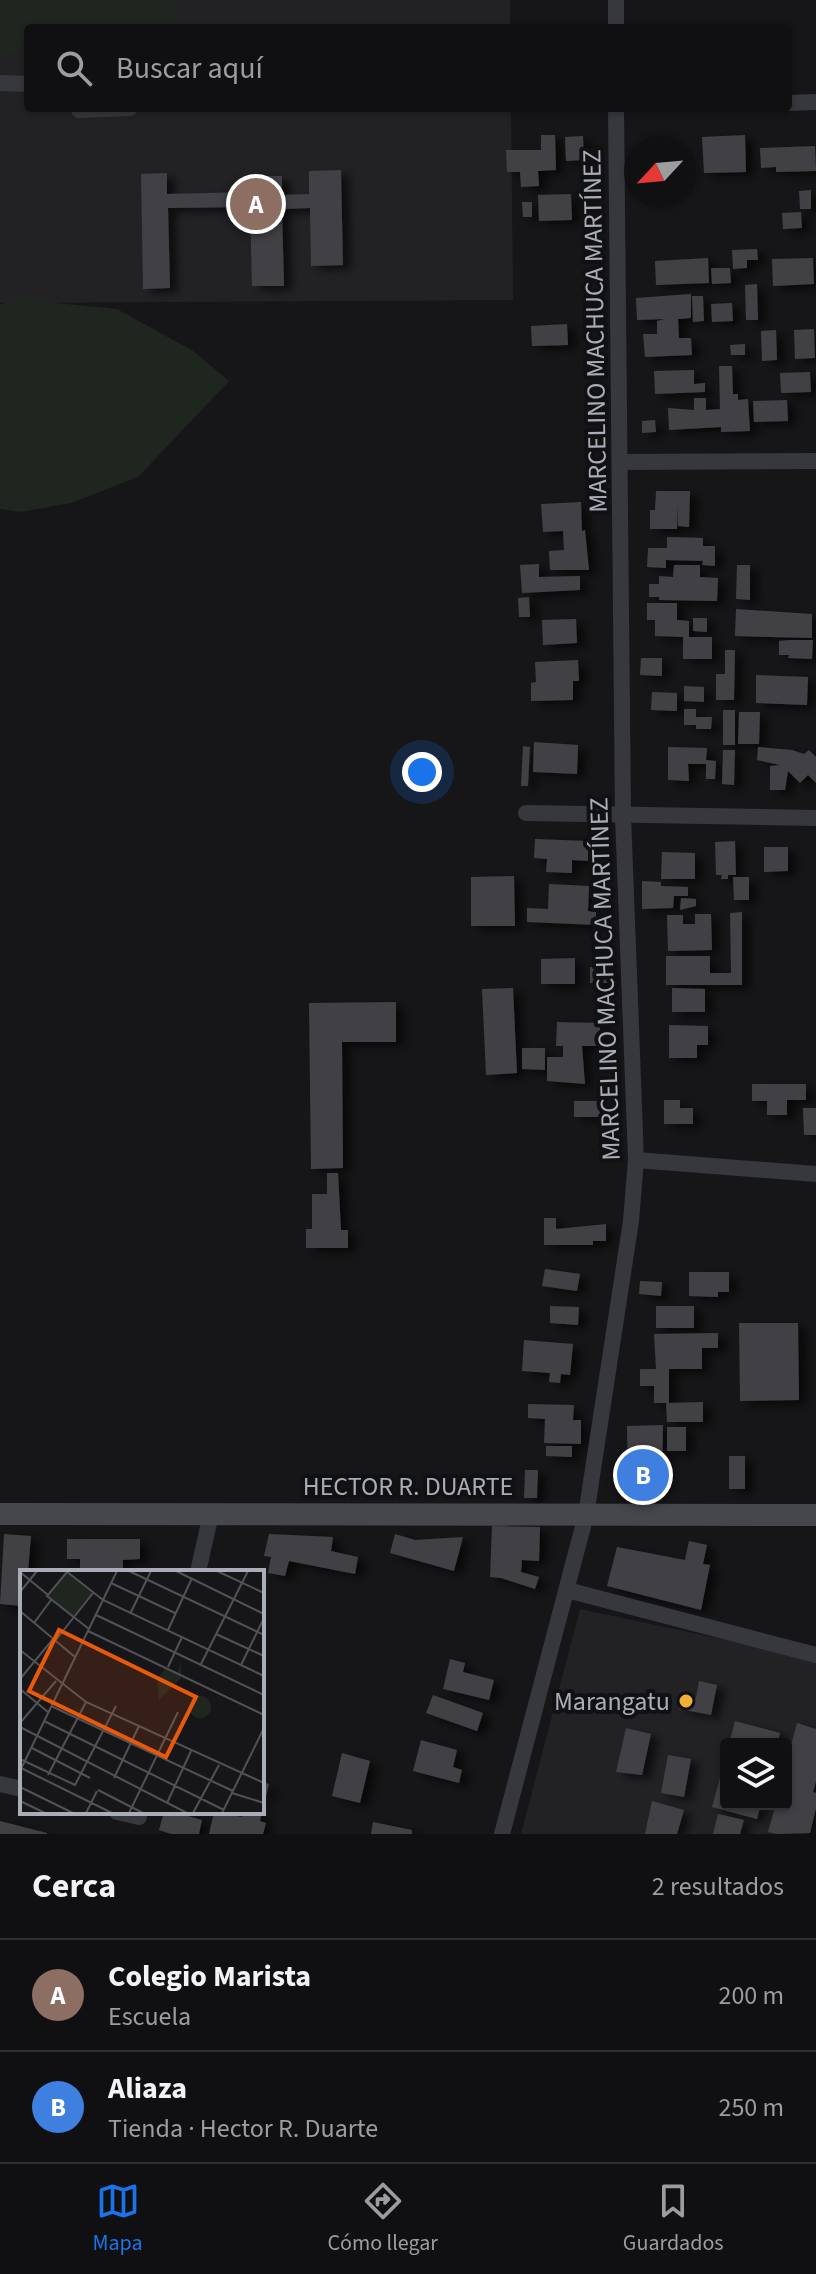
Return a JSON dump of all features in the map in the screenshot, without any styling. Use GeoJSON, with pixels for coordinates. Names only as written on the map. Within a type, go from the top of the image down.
{"type":"FeatureCollection","features":[{"type":"Feature","properties":{"kind":"street"},"geometry":{"type":"LineString","coordinates":[[616,0],[616,24]]}},
{"type":"Feature","properties":{"kind":"street"},"geometry":{"type":"LineString","coordinates":[[0,83],[24,84]]}},
{"type":"Feature","properties":{"kind":"street"},"geometry":{"type":"LineString","coordinates":[[792,103],[816,102]]}},
{"type":"Feature","properties":{"kind":"street","name":"MARCELINO MACHUCA MARTÍNEZ"},"geometry":{"type":"LineString","coordinates":[[502,1834],[586,1515],[631,1221],[636,1160],[623,815],[616,112]]}},
{"type":"Feature","properties":{"kind":"street"},"geometry":{"type":"LineString","coordinates":[[621,462],[816,461]]}},
{"type":"Feature","properties":{"kind":"street"},"geometry":{"type":"LineString","coordinates":[[526,813],[816,818]]}},
{"type":"Feature","properties":{"kind":"street"},"geometry":{"type":"LineString","coordinates":[[636,1160],[816,1174]]}},
{"type":"Feature","properties":{"kind":"street","name":"HECTOR R. DUARTE"},"geometry":{"type":"LineString","coordinates":[[0,1514],[816,1515]]}},
{"type":"Feature","properties":{"kind":"street"},"geometry":{"type":"LineString","coordinates":[[198,1570],[211,1514]]}},
{"type":"Feature","properties":{"kind":"street"},"geometry":{"type":"LineString","coordinates":[[567,1590],[816,1655]]}},
{"type":"Feature","properties":{"kind":"street"},"geometry":{"type":"LineString","coordinates":[[0,1784],[20,1789]]}},
{"type":"Feature","properties":{"kind":"shaded area"},"geometry":{"type":"Polygon","coordinates":[[[0,0],[510,0],[510,24],[24,24],[24,112],[511,112],[513,300],[0,303],[0,0]]]}},
{"type":"Feature","properties":{"kind":"shaded area"},"geometry":{"type":"Polygon","coordinates":[[[0,0],[175,0],[175,24],[24,24],[24,52],[1,53],[0,0]]]}},
{"type":"Feature","properties":{"kind":"shaded area"},"geometry":{"type":"Polygon","coordinates":[[[26,300],[117,309],[193,351],[229,381],[138,477],[71,503],[21,512],[0,509],[0,304],[26,300]]]}},
{"type":"Feature","properties":{"kind":"shaded area","name":"Marangatu"},"geometry":{"type":"Polygon","coordinates":[[[580,1609],[816,1659],[816,1834],[521,1834],[580,1609]]]}},
{"type":"Feature","properties":{"kind":"building"},"geometry":{"type":"Polygon","coordinates":[[[541,135],[555,135],[556,170],[538,171],[539,186],[521,187],[520,172],[507,172],[506,150],[541,150],[541,135]]]}},
{"type":"Feature","properties":{"kind":"building"},"geometry":{"type":"Polygon","coordinates":[[[745,135],[746,172],[704,173],[702,137],[745,135]]]}},
{"type":"Feature","properties":{"kind":"building"},"geometry":{"type":"Polygon","coordinates":[[[583,136],[584,160],[566,161],[565,137],[583,136]]]}},
{"type":"Feature","properties":{"kind":"building"},"geometry":{"type":"Polygon","coordinates":[[[815,146],[816,171],[776,172],[776,167],[761,168],[760,148],[815,146]]]}},
{"type":"Feature","properties":{"kind":"building"},"geometry":{"type":"Polygon","coordinates":[[[341,170],[343,265],[311,266],[310,208],[282,209],[284,286],[252,286],[250,207],[168,208],[170,288],[143,289],[141,174],[167,173],[167,194],[250,192],[250,176],[282,176],[282,195],[309,194],[309,171],[341,170]]]}},
{"type":"Feature","properties":{"kind":"building"},"geometry":{"type":"Polygon","coordinates":[[[811,190],[811,209],[800,209],[799,191],[811,190]]]}},
{"type":"Feature","properties":{"kind":"building"},"geometry":{"type":"Polygon","coordinates":[[[571,194],[572,220],[539,221],[538,195],[571,194]]]}},
{"type":"Feature","properties":{"kind":"building"},"geometry":{"type":"Polygon","coordinates":[[[522,202],[532,202],[532,217],[523,217],[522,202]]]}},
{"type":"Feature","properties":{"kind":"building"},"geometry":{"type":"Polygon","coordinates":[[[801,212],[802,228],[783,229],[782,213],[801,212]]]}},
{"type":"Feature","properties":{"kind":"building"},"geometry":{"type":"Polygon","coordinates":[[[757,249],[758,260],[747,260],[747,268],[733,269],[732,250],[757,249]]]}},
{"type":"Feature","properties":{"kind":"building"},"geometry":{"type":"Polygon","coordinates":[[[708,258],[709,283],[656,285],[655,261],[708,258]]]}},
{"type":"Feature","properties":{"kind":"building"},"geometry":{"type":"Polygon","coordinates":[[[813,258],[814,284],[773,286],[772,259],[813,258]]]}},
{"type":"Feature","properties":{"kind":"building"},"geometry":{"type":"Polygon","coordinates":[[[711,268],[730,268],[731,283],[712,284],[711,268]]]}},
{"type":"Feature","properties":{"kind":"building"},"geometry":{"type":"Polygon","coordinates":[[[757,284],[758,320],[746,320],[745,285],[757,284]]]}},
{"type":"Feature","properties":{"kind":"building"},"geometry":{"type":"Polygon","coordinates":[[[691,294],[691,318],[678,319],[679,338],[691,338],[692,355],[645,357],[643,334],[657,334],[657,321],[665,319],[637,320],[636,298],[691,294]]]}},
{"type":"Feature","properties":{"kind":"building"},"geometry":{"type":"Polygon","coordinates":[[[692,296],[703,296],[704,321],[693,322],[692,296]]]}},
{"type":"Feature","properties":{"kind":"building"},"geometry":{"type":"Polygon","coordinates":[[[732,303],[733,321],[712,322],[711,304],[732,303]]]}},
{"type":"Feature","properties":{"kind":"building"},"geometry":{"type":"Polygon","coordinates":[[[567,324],[568,345],[532,346],[531,326],[567,324]]]}},
{"type":"Feature","properties":{"kind":"building"},"geometry":{"type":"Polygon","coordinates":[[[814,329],[815,358],[795,359],[794,330],[814,329]]]}},
{"type":"Feature","properties":{"kind":"building"},"geometry":{"type":"Polygon","coordinates":[[[776,330],[777,360],[762,361],[761,331],[776,330]]]}},
{"type":"Feature","properties":{"kind":"building"},"geometry":{"type":"Polygon","coordinates":[[[745,344],[745,355],[731,355],[730,345],[745,344]]]}},
{"type":"Feature","properties":{"kind":"building"},"geometry":{"type":"Polygon","coordinates":[[[719,366],[732,366],[733,394],[738,394],[738,400],[748,399],[750,431],[721,432],[721,427],[669,430],[668,408],[694,410],[694,398],[706,398],[706,410],[720,409],[719,366]]]}},
{"type":"Feature","properties":{"kind":"building"},"geometry":{"type":"Polygon","coordinates":[[[694,370],[694,384],[705,383],[705,392],[655,394],[654,371],[694,370]]]}},
{"type":"Feature","properties":{"kind":"building"},"geometry":{"type":"Polygon","coordinates":[[[810,372],[811,392],[781,393],[780,373],[810,372]]]}},
{"type":"Feature","properties":{"kind":"building"},"geometry":{"type":"Polygon","coordinates":[[[787,400],[788,421],[754,422],[753,401],[787,400]]]}},
{"type":"Feature","properties":{"kind":"building"},"geometry":{"type":"Polygon","coordinates":[[[655,420],[656,432],[642,433],[642,421],[655,420]]]}},
{"type":"Feature","properties":{"kind":"building"},"geometry":{"type":"Polygon","coordinates":[[[656,491],[690,491],[689,527],[678,526],[678,505],[677,529],[650,529],[650,510],[655,510],[656,491]]]}},
{"type":"Feature","properties":{"kind":"building"},"geometry":{"type":"Polygon","coordinates":[[[581,502],[589,570],[550,570],[549,551],[564,550],[563,531],[543,532],[541,504],[581,502]]]}},
{"type":"Feature","properties":{"kind":"building"},"geometry":{"type":"Polygon","coordinates":[[[667,537],[703,538],[703,546],[715,546],[715,566],[702,565],[703,561],[666,560],[666,568],[647,567],[648,548],[667,548],[667,537]]]}},
{"type":"Feature","properties":{"kind":"building"},"geometry":{"type":"Polygon","coordinates":[[[539,564],[539,577],[580,576],[580,590],[522,593],[520,565],[539,564]]]}},
{"type":"Feature","properties":{"kind":"building"},"geometry":{"type":"Polygon","coordinates":[[[674,565],[700,565],[700,577],[718,578],[717,601],[659,600],[659,597],[649,597],[649,584],[659,584],[659,576],[673,577],[674,565]]]}},
{"type":"Feature","properties":{"kind":"building"},"geometry":{"type":"Polygon","coordinates":[[[737,565],[750,565],[750,600],[736,599],[737,565]]]}},
{"type":"Feature","properties":{"kind":"building"},"geometry":{"type":"Polygon","coordinates":[[[529,597],[530,617],[519,617],[518,598],[529,597]]]}},
{"type":"Feature","properties":{"kind":"building"},"geometry":{"type":"Polygon","coordinates":[[[647,603],[677,603],[677,620],[689,621],[689,637],[712,637],[712,659],[683,659],[683,637],[655,636],[655,620],[647,620],[647,603]]]}},
{"type":"Feature","properties":{"kind":"building"},"geometry":{"type":"Polygon","coordinates":[[[736,609],[812,614],[812,638],[735,636],[736,609]]]}},
{"type":"Feature","properties":{"kind":"building"},"geometry":{"type":"Polygon","coordinates":[[[693,618],[707,618],[707,632],[693,631],[693,618]]]}},
{"type":"Feature","properties":{"kind":"building"},"geometry":{"type":"Polygon","coordinates":[[[576,619],[577,643],[543,645],[542,620],[576,619]]]}},
{"type":"Feature","properties":{"kind":"building"},"geometry":{"type":"Polygon","coordinates":[[[813,640],[812,659],[779,655],[779,641],[813,640]]]}},
{"type":"Feature","properties":{"kind":"building"},"geometry":{"type":"Polygon","coordinates":[[[725,650],[735,650],[734,700],[716,700],[716,674],[725,674],[725,650]]]}},
{"type":"Feature","properties":{"kind":"building"},"geometry":{"type":"Polygon","coordinates":[[[641,658],[662,658],[662,676],[640,675],[641,658]]]}},
{"type":"Feature","properties":{"kind":"building"},"geometry":{"type":"Polygon","coordinates":[[[578,660],[579,681],[573,681],[573,700],[531,701],[531,683],[536,682],[535,662],[578,660]]]}},
{"type":"Feature","properties":{"kind":"building"},"geometry":{"type":"Polygon","coordinates":[[[756,675],[808,677],[807,705],[756,703],[756,675]]]}},
{"type":"Feature","properties":{"kind":"building"},"geometry":{"type":"Polygon","coordinates":[[[684,686],[704,687],[704,702],[684,701],[684,686]]]}},
{"type":"Feature","properties":{"kind":"building"},"geometry":{"type":"Polygon","coordinates":[[[652,692],[677,693],[677,711],[651,710],[652,692]]]}},
{"type":"Feature","properties":{"kind":"building"},"geometry":{"type":"Polygon","coordinates":[[[684,709],[696,709],[696,717],[712,717],[711,729],[684,725],[684,709]]]}},
{"type":"Feature","properties":{"kind":"building"},"geometry":{"type":"Polygon","coordinates":[[[723,710],[735,710],[735,745],[723,745],[723,710]]]}},
{"type":"Feature","properties":{"kind":"building"},"geometry":{"type":"Polygon","coordinates":[[[739,712],[760,712],[759,744],[738,744],[739,712]]]}},
{"type":"Feature","properties":{"kind":"building"},"geometry":{"type":"Polygon","coordinates":[[[534,742],[578,745],[577,774],[533,772],[534,742]]]}},
{"type":"Feature","properties":{"kind":"building"},"geometry":{"type":"Polygon","coordinates":[[[523,746],[530,747],[528,786],[521,786],[523,746]]]}},
{"type":"Feature","properties":{"kind":"building"},"geometry":{"type":"Polygon","coordinates":[[[668,747],[707,748],[706,760],[716,761],[715,779],[706,779],[706,764],[688,764],[689,781],[668,780],[668,747]]]}},
{"type":"Feature","properties":{"kind":"building"},"geometry":{"type":"Polygon","coordinates":[[[758,747],[804,754],[809,750],[816,757],[816,783],[808,775],[800,783],[788,771],[785,790],[770,790],[770,766],[780,765],[757,760],[758,747]]]}},
{"type":"Feature","properties":{"kind":"building"},"geometry":{"type":"Polygon","coordinates":[[[723,750],[735,750],[734,785],[722,784],[723,750]]]}},
{"type":"Feature","properties":{"kind":"building"},"geometry":{"type":"Polygon","coordinates":[[[535,839],[588,841],[588,861],[572,860],[572,873],[546,872],[547,859],[534,858],[535,839]]]}},
{"type":"Feature","properties":{"kind":"building"},"geometry":{"type":"Polygon","coordinates":[[[735,841],[736,875],[721,879],[722,875],[716,875],[715,842],[735,841]]]}},
{"type":"Feature","properties":{"kind":"building"},"geometry":{"type":"Polygon","coordinates":[[[764,847],[788,847],[788,871],[764,872],[764,847]]]}},
{"type":"Feature","properties":{"kind":"building"},"geometry":{"type":"Polygon","coordinates":[[[662,852],[695,853],[695,879],[661,879],[662,852]]]}},
{"type":"Feature","properties":{"kind":"building"},"geometry":{"type":"Polygon","coordinates":[[[514,876],[515,926],[471,926],[471,877],[514,876]]]}},
{"type":"Feature","properties":{"kind":"building"},"geometry":{"type":"Polygon","coordinates":[[[733,877],[749,877],[749,900],[734,900],[733,877]]]}},
{"type":"Feature","properties":{"kind":"building"},"geometry":{"type":"Polygon","coordinates":[[[642,881],[661,882],[661,886],[688,887],[688,896],[674,896],[673,908],[642,909],[642,881]]]}},
{"type":"Feature","properties":{"kind":"building"},"geometry":{"type":"Polygon","coordinates":[[[549,884],[589,886],[588,911],[596,912],[596,925],[527,922],[527,908],[548,909],[549,884]]]}},
{"type":"Feature","properties":{"kind":"building"},"geometry":{"type":"Polygon","coordinates":[[[681,898],[696,899],[696,906],[680,910],[681,898]]]}},
{"type":"Feature","properties":{"kind":"building"},"geometry":{"type":"Polygon","coordinates":[[[742,912],[742,985],[666,985],[666,956],[710,956],[710,973],[731,973],[730,913],[742,912]]]}},
{"type":"Feature","properties":{"kind":"building"},"geometry":{"type":"Polygon","coordinates":[[[695,914],[711,914],[712,950],[668,951],[667,915],[683,915],[683,924],[695,924],[695,914]]]}},
{"type":"Feature","properties":{"kind":"building"},"geometry":{"type":"Polygon","coordinates":[[[575,958],[575,984],[541,984],[541,959],[575,958]]]}},
{"type":"Feature","properties":{"kind":"building"},"geometry":{"type":"Polygon","coordinates":[[[590,967],[609,967],[609,983],[590,983],[590,967]]]}},
{"type":"Feature","properties":{"kind":"building"},"geometry":{"type":"Polygon","coordinates":[[[513,988],[517,1073],[486,1075],[482,989],[513,988]]]}},
{"type":"Feature","properties":{"kind":"building"},"geometry":{"type":"Polygon","coordinates":[[[672,988],[705,989],[705,1012],[672,1012],[672,988]]]}},
{"type":"Feature","properties":{"kind":"building"},"geometry":{"type":"Polygon","coordinates":[[[396,1002],[396,1042],[342,1042],[343,1168],[311,1169],[309,1003],[396,1002]]]}},
{"type":"Feature","properties":{"kind":"building"},"geometry":{"type":"Polygon","coordinates":[[[557,1022],[600,1023],[600,1046],[582,1046],[585,1084],[547,1081],[547,1057],[563,1057],[563,1046],[556,1046],[557,1022]]]}},
{"type":"Feature","properties":{"kind":"building"},"geometry":{"type":"Polygon","coordinates":[[[669,1025],[708,1026],[708,1045],[697,1045],[697,1058],[669,1058],[669,1025]]]}},
{"type":"Feature","properties":{"kind":"building"},"geometry":{"type":"Polygon","coordinates":[[[522,1048],[545,1048],[545,1070],[522,1069],[522,1048]]]}},
{"type":"Feature","properties":{"kind":"building"},"geometry":{"type":"Polygon","coordinates":[[[752,1084],[806,1084],[806,1100],[787,1100],[787,1115],[767,1115],[767,1101],[752,1101],[752,1084]]]}},
{"type":"Feature","properties":{"kind":"building"},"geometry":{"type":"Polygon","coordinates":[[[664,1100],[680,1100],[680,1108],[693,1108],[693,1124],[664,1124],[664,1100]]]}},
{"type":"Feature","properties":{"kind":"building"},"geometry":{"type":"Polygon","coordinates":[[[574,1101],[602,1101],[602,1117],[574,1117],[574,1101]]]}},
{"type":"Feature","properties":{"kind":"building"},"geometry":{"type":"Polygon","coordinates":[[[803,1108],[816,1108],[816,1135],[804,1135],[803,1108]]]}},
{"type":"Feature","properties":{"kind":"building"},"geometry":{"type":"Polygon","coordinates":[[[327,1173],[338,1173],[341,1230],[348,1230],[348,1248],[306,1248],[306,1229],[312,1229],[312,1194],[327,1194],[327,1173]]]}},
{"type":"Feature","properties":{"kind":"building"},"geometry":{"type":"Polygon","coordinates":[[[544,1218],[556,1218],[556,1229],[606,1224],[606,1241],[593,1241],[593,1245],[544,1245],[544,1218]]]}},
{"type":"Feature","properties":{"kind":"building"},"geometry":{"type":"Polygon","coordinates":[[[545,1269],[580,1274],[577,1291],[542,1286],[545,1269]]]}},
{"type":"Feature","properties":{"kind":"building"},"geometry":{"type":"Polygon","coordinates":[[[689,1272],[729,1272],[729,1292],[718,1292],[718,1297],[689,1296],[689,1272]]]}},
{"type":"Feature","properties":{"kind":"building"},"geometry":{"type":"Polygon","coordinates":[[[640,1281],[662,1282],[661,1296],[639,1294],[640,1281]]]}},
{"type":"Feature","properties":{"kind":"building"},"geometry":{"type":"Polygon","coordinates":[[[550,1306],[579,1307],[578,1325],[550,1323],[550,1306]]]}},
{"type":"Feature","properties":{"kind":"building"},"geometry":{"type":"Polygon","coordinates":[[[656,1306],[694,1306],[694,1328],[656,1328],[656,1306]]]}},
{"type":"Feature","properties":{"kind":"building"},"geometry":{"type":"Polygon","coordinates":[[[739,1323],[798,1323],[799,1400],[740,1401],[739,1323]]]}},
{"type":"Feature","properties":{"kind":"building"},"geometry":{"type":"Polygon","coordinates":[[[718,1333],[718,1348],[702,1348],[702,1369],[669,1369],[669,1403],[703,1402],[703,1422],[667,1422],[666,1403],[654,1403],[654,1386],[640,1386],[640,1369],[656,1369],[654,1334],[718,1333]]]}},
{"type":"Feature","properties":{"kind":"building"},"geometry":{"type":"Polygon","coordinates":[[[524,1340],[573,1344],[570,1375],[561,1374],[560,1383],[549,1382],[550,1373],[522,1371],[524,1340]]]}},
{"type":"Feature","properties":{"kind":"building"},"geometry":{"type":"Polygon","coordinates":[[[528,1404],[574,1405],[573,1420],[581,1420],[581,1444],[544,1443],[545,1419],[528,1418],[528,1404]]]}},
{"type":"Feature","properties":{"kind":"building"},"geometry":{"type":"Polygon","coordinates":[[[663,1425],[662,1486],[628,1486],[627,1426],[663,1425]]]}},
{"type":"Feature","properties":{"kind":"building"},"geometry":{"type":"Polygon","coordinates":[[[667,1427],[686,1427],[686,1451],[667,1451],[667,1427]]]}},
{"type":"Feature","properties":{"kind":"building"},"geometry":{"type":"Polygon","coordinates":[[[546,1446],[572,1446],[572,1457],[546,1456],[546,1446]]]}},
{"type":"Feature","properties":{"kind":"building"},"geometry":{"type":"Polygon","coordinates":[[[729,1456],[745,1456],[745,1489],[729,1489],[729,1456]]]}},
{"type":"Feature","properties":{"kind":"building"},"geometry":{"type":"Polygon","coordinates":[[[525,1470],[538,1470],[537,1498],[524,1498],[525,1470]]]}},
{"type":"Feature","properties":{"kind":"building"},"geometry":{"type":"Polygon","coordinates":[[[492,1526],[540,1527],[539,1561],[522,1560],[521,1572],[539,1577],[535,1589],[490,1577],[492,1526]]]}},
{"type":"Feature","properties":{"kind":"building"},"geometry":{"type":"Polygon","coordinates":[[[4,1534],[31,1536],[28,1570],[20,1570],[20,1606],[0,1604],[4,1534]]]}},
{"type":"Feature","properties":{"kind":"building"},"geometry":{"type":"Polygon","coordinates":[[[269,1534],[333,1537],[331,1551],[358,1557],[355,1574],[289,1561],[285,1576],[268,1573],[271,1557],[264,1556],[269,1534]]]}},
{"type":"Feature","properties":{"kind":"building"},"geometry":{"type":"Polygon","coordinates":[[[395,1534],[415,1540],[463,1537],[454,1571],[390,1553],[395,1534]]]}},
{"type":"Feature","properties":{"kind":"building"},"geometry":{"type":"Polygon","coordinates":[[[67,1539],[140,1539],[140,1559],[123,1560],[123,1568],[80,1569],[80,1559],[67,1559],[67,1539]]]}},
{"type":"Feature","properties":{"kind":"building"},"geometry":{"type":"Polygon","coordinates":[[[689,1541],[707,1545],[703,1564],[710,1565],[701,1610],[607,1586],[617,1547],[685,1560],[689,1541]]]}},
{"type":"Feature","properties":{"kind":"building"},"geometry":{"type":"Polygon","coordinates":[[[450,1659],[465,1663],[463,1672],[494,1680],[489,1700],[443,1689],[450,1659]]]}},
{"type":"Feature","properties":{"kind":"building"},"geometry":{"type":"Polygon","coordinates":[[[699,1681],[717,1685],[711,1715],[679,1709],[682,1696],[696,1698],[699,1681]]]}},
{"type":"Feature","properties":{"kind":"building"},"geometry":{"type":"Polygon","coordinates":[[[433,1695],[483,1713],[477,1731],[426,1713],[433,1695]]]}},
{"type":"Feature","properties":{"kind":"building"},"geometry":{"type":"Polygon","coordinates":[[[735,1721],[780,1733],[779,1738],[731,1738],[735,1721]]]}},
{"type":"Feature","properties":{"kind":"building"},"geometry":{"type":"Polygon","coordinates":[[[797,1723],[816,1729],[816,1781],[813,1792],[816,1793],[816,1808],[810,1833],[776,1834],[768,1832],[774,1810],[792,1810],[792,1742],[797,1723]]]}},
{"type":"Feature","properties":{"kind":"building"},"geometry":{"type":"Polygon","coordinates":[[[626,1728],[651,1734],[642,1775],[616,1772],[626,1728]]]}},
{"type":"Feature","properties":{"kind":"building"},"geometry":{"type":"Polygon","coordinates":[[[421,1740],[457,1750],[453,1767],[462,1770],[459,1783],[413,1771],[421,1740]]]}},
{"type":"Feature","properties":{"kind":"building"},"geometry":{"type":"Polygon","coordinates":[[[342,1753],[370,1761],[360,1803],[332,1796],[342,1753]]]}},
{"type":"Feature","properties":{"kind":"building"},"geometry":{"type":"Polygon","coordinates":[[[668,1755],[691,1759],[684,1797],[661,1793],[668,1755]]]}},
{"type":"Feature","properties":{"kind":"building"},"geometry":{"type":"Polygon","coordinates":[[[720,1778],[720,1809],[712,1807],[720,1778]]]}},
{"type":"Feature","properties":{"kind":"building"},"geometry":{"type":"Polygon","coordinates":[[[264,1783],[269,1784],[264,1805],[264,1783]]]}},
{"type":"Feature","properties":{"kind":"building"},"geometry":{"type":"Polygon","coordinates":[[[652,1801],[684,1810],[677,1834],[645,1834],[652,1801]]]}},
{"type":"Feature","properties":{"kind":"building"},"geometry":{"type":"Polygon","coordinates":[[[723,1810],[759,1810],[757,1819],[723,1810]]]}},
{"type":"Feature","properties":{"kind":"building"},"geometry":{"type":"Polygon","coordinates":[[[163,1814],[181,1814],[202,1820],[199,1834],[171,1834],[159,1830],[163,1814]]]}},
{"type":"Feature","properties":{"kind":"building"},"geometry":{"type":"Polygon","coordinates":[[[214,1814],[242,1817],[243,1814],[262,1814],[260,1821],[266,1823],[263,1834],[209,1834],[214,1814]]]}},
{"type":"Feature","properties":{"kind":"building"},"geometry":{"type":"Polygon","coordinates":[[[718,1814],[744,1820],[740,1834],[713,1834],[718,1814]]]}},
{"type":"Feature","properties":{"kind":"building"},"geometry":{"type":"Polygon","coordinates":[[[0,1821],[47,1833],[47,1834],[0,1834],[0,1821]]]}},
{"type":"Feature","properties":{"kind":"building"},"geometry":{"type":"Polygon","coordinates":[[[373,1822],[412,1830],[412,1834],[371,1834],[373,1822]]]}},
{"type":"Feature","properties":{"kind":"place","name":"Colegio Marista"},"geometry":{"type":"Point","coordinates":[256,204]}},
{"type":"Feature","properties":{"kind":"place","name":"Aliaza"},"geometry":{"type":"Point","coordinates":[643,1475]}},
{"type":"Feature","properties":{"kind":"place","name":"Marangatu"},"geometry":{"type":"Point","coordinates":[686,1701]}}]}
